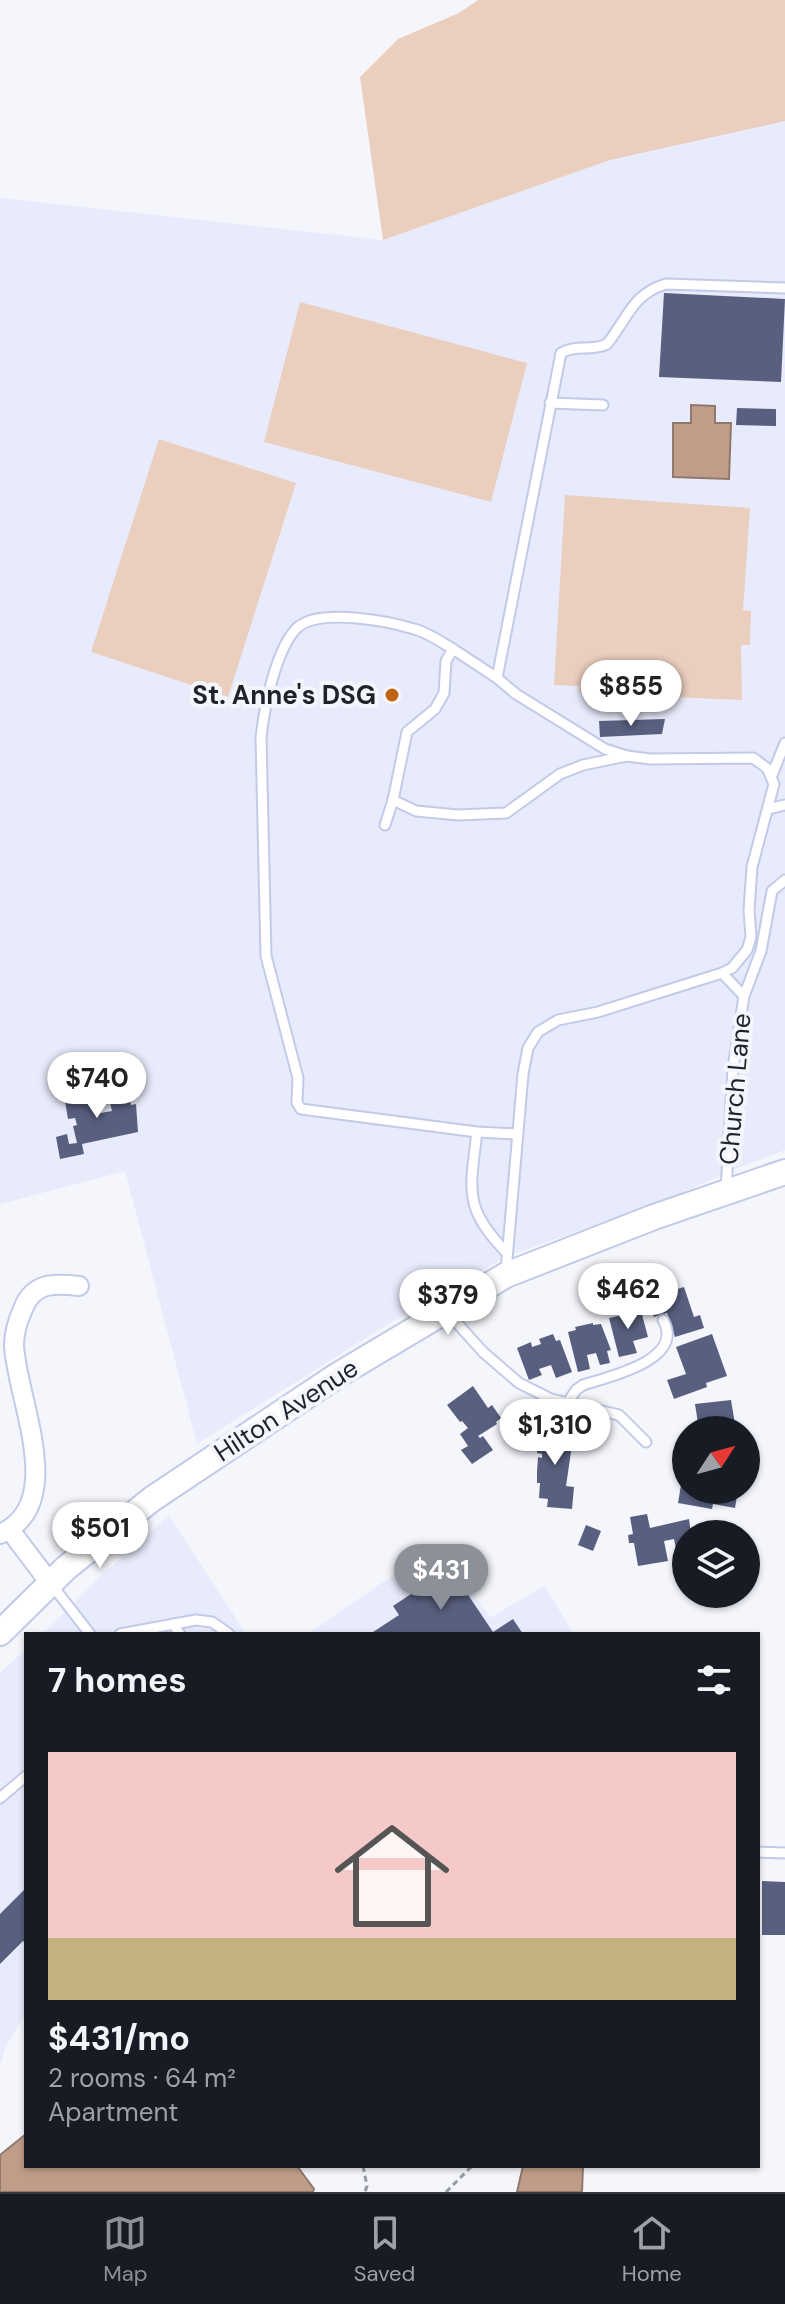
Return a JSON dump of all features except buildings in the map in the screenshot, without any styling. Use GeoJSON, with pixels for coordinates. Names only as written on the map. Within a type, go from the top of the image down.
{"type":"FeatureCollection","features":[{"type":"Feature","properties":{"kind":"street","name":"Hilton Avenue"},"geometry":{"type":"LineString","coordinates":[[0,1633],[50,1583],[119,1523],[252,1430],[446,1310],[506,1264],[726,1194],[785,1172]]}},
{"type":"Feature","properties":{"kind":"street"},"geometry":{"type":"LineString","coordinates":[[50,1583],[5,1532],[24,1515],[33,1494],[36,1475],[35,1449],[19,1386],[14,1343],[25,1303],[42,1286],[56,1283],[79,1286]]}},
{"type":"Feature","properties":{"kind":"street"},"geometry":{"type":"LineString","coordinates":[[0,1633],[24,1634]]}},
{"type":"Feature","properties":{"kind":"lane"},"geometry":{"type":"LineString","coordinates":[[497,678],[561,353],[570,348],[600,348],[607,344],[639,296],[666,284],[785,288]]}},
{"type":"Feature","properties":{"kind":"lane"},"geometry":{"type":"LineString","coordinates":[[550,403],[603,405]]}},
{"type":"Feature","properties":{"kind":"lane"},"geometry":{"type":"LineString","coordinates":[[506,1264],[516,1134],[528,1048],[538,1032],[558,1020],[598,1012],[732,968],[747,950],[751,937],[752,867],[774,784],[772,775],[753,758],[650,759],[605,749],[516,694],[453,649],[417,629],[333,616],[299,626],[284,649],[264,712],[261,738],[266,956],[298,1078],[297,1103],[301,1109],[477,1132],[516,1134]]}},
{"type":"Feature","properties":{"kind":"lane"},"geometry":{"type":"LineString","coordinates":[[385,825],[407,732],[435,709],[444,693],[446,661],[453,649]]}},
{"type":"Feature","properties":{"kind":"lane"},"geometry":{"type":"LineString","coordinates":[[772,775],[785,743]]}},
{"type":"Feature","properties":{"kind":"lane"},"geometry":{"type":"LineString","coordinates":[[393,800],[416,811],[458,815],[506,813],[560,774],[583,765],[627,756]]}},
{"type":"Feature","properties":{"kind":"lane"},"geometry":{"type":"LineString","coordinates":[[768,809],[785,805]]}},
{"type":"Feature","properties":{"kind":"lane","name":"Church Lane"},"geometry":{"type":"LineString","coordinates":[[726,1194],[733,1068],[744,996],[761,951],[772,891],[785,880]]}},
{"type":"Feature","properties":{"kind":"lane"},"geometry":{"type":"LineString","coordinates":[[722,973],[744,996]]}},
{"type":"Feature","properties":{"kind":"lane"},"geometry":{"type":"LineString","coordinates":[[477,1132],[470,1191],[473,1206],[506,1264]]}},
{"type":"Feature","properties":{"kind":"lane"},"geometry":{"type":"LineString","coordinates":[[446,1310],[483,1352],[519,1383],[551,1399],[619,1415],[646,1442]]}},
{"type":"Feature","properties":{"kind":"lane"},"geometry":{"type":"LineString","coordinates":[[568,1402],[583,1385],[635,1368],[652,1358],[667,1338],[663,1320]]}},
{"type":"Feature","properties":{"kind":"lane"},"geometry":{"type":"LineString","coordinates":[[50,1583],[88,1632]]}},
{"type":"Feature","properties":{"kind":"lane"},"geometry":{"type":"LineString","coordinates":[[131,1632],[196,1620],[212,1622],[226,1632]]}},
{"type":"Feature","properties":{"kind":"lane"},"geometry":{"type":"LineString","coordinates":[[173,1624],[179,1632]]}},
{"type":"Feature","properties":{"kind":"lane"},"geometry":{"type":"LineString","coordinates":[[0,1798],[24,1778]]}},
{"type":"Feature","properties":{"kind":"lane"},"geometry":{"type":"LineString","coordinates":[[760,1852],[785,1853]]}},
{"type":"Feature","properties":{"kind":"path"},"geometry":{"type":"LineString","coordinates":[[363,2168],[365,2192]]}},
{"type":"Feature","properties":{"kind":"path"},"geometry":{"type":"LineString","coordinates":[[446,2192],[470,2168]]}},
{"type":"Feature","properties":{"kind":"shaded area"},"geometry":{"type":"Polygon","coordinates":[[[478,0],[785,0],[785,121],[610,160],[383,240],[360,77],[398,39],[459,13],[478,0]]]}},
{"type":"Feature","properties":{"kind":"shaded area","name":"St. Anne's DSG"},"geometry":{"type":"Polygon","coordinates":[[[785,121],[785,1150],[671,1198],[508,1256],[417,1306],[197,1444],[125,1171],[0,1204],[0,198],[383,240],[610,160],[785,121]]]}},
{"type":"Feature","properties":{"kind":"shaded area"},"geometry":{"type":"Polygon","coordinates":[[[300,302],[527,363],[491,502],[264,442],[300,302]]]}},
{"type":"Feature","properties":{"kind":"shaded area"},"geometry":{"type":"Polygon","coordinates":[[[691,405],[715,406],[715,423],[731,423],[729,479],[673,477],[673,423],[691,423],[691,405]]]}},
{"type":"Feature","properties":{"kind":"shaded area"},"geometry":{"type":"Polygon","coordinates":[[[159,439],[296,483],[228,697],[91,652],[159,439]]]}},
{"type":"Feature","properties":{"kind":"shaded area"},"geometry":{"type":"Polygon","coordinates":[[[565,495],[750,508],[743,610],[751,611],[750,645],[741,645],[742,700],[670,697],[670,692],[652,691],[651,695],[580,693],[579,686],[554,685],[565,495]]]}},
{"type":"Feature","properties":{"kind":"shaded area"},"geometry":{"type":"Polygon","coordinates":[[[169,1516],[245,1632],[45,1632],[102,1575],[169,1516]]]}},
{"type":"Feature","properties":{"kind":"shaded area"},"geometry":{"type":"Polygon","coordinates":[[[438,1544],[490,1618],[544,1586],[573,1632],[311,1632],[438,1544]]]}},
{"type":"Feature","properties":{"kind":"shaded area"},"geometry":{"type":"Polygon","coordinates":[[[24,1651],[24,2016],[5,2048],[0,2066],[0,1673],[24,1651]]]}},
{"type":"Feature","properties":{"kind":"shaded area"},"geometry":{"type":"Polygon","coordinates":[[[24,2136],[24,2168],[298,2168],[314,2189],[313,2192],[0,2192],[0,2155],[24,2136]]]}},
{"type":"Feature","properties":{"kind":"shaded area"},"geometry":{"type":"Polygon","coordinates":[[[523,2168],[583,2168],[582,2192],[517,2192],[523,2168]]]}},
{"type":"Feature","properties":{"kind":"place","name":"St. Anne's DSG"},"geometry":{"type":"Point","coordinates":[392,695]}}]}
